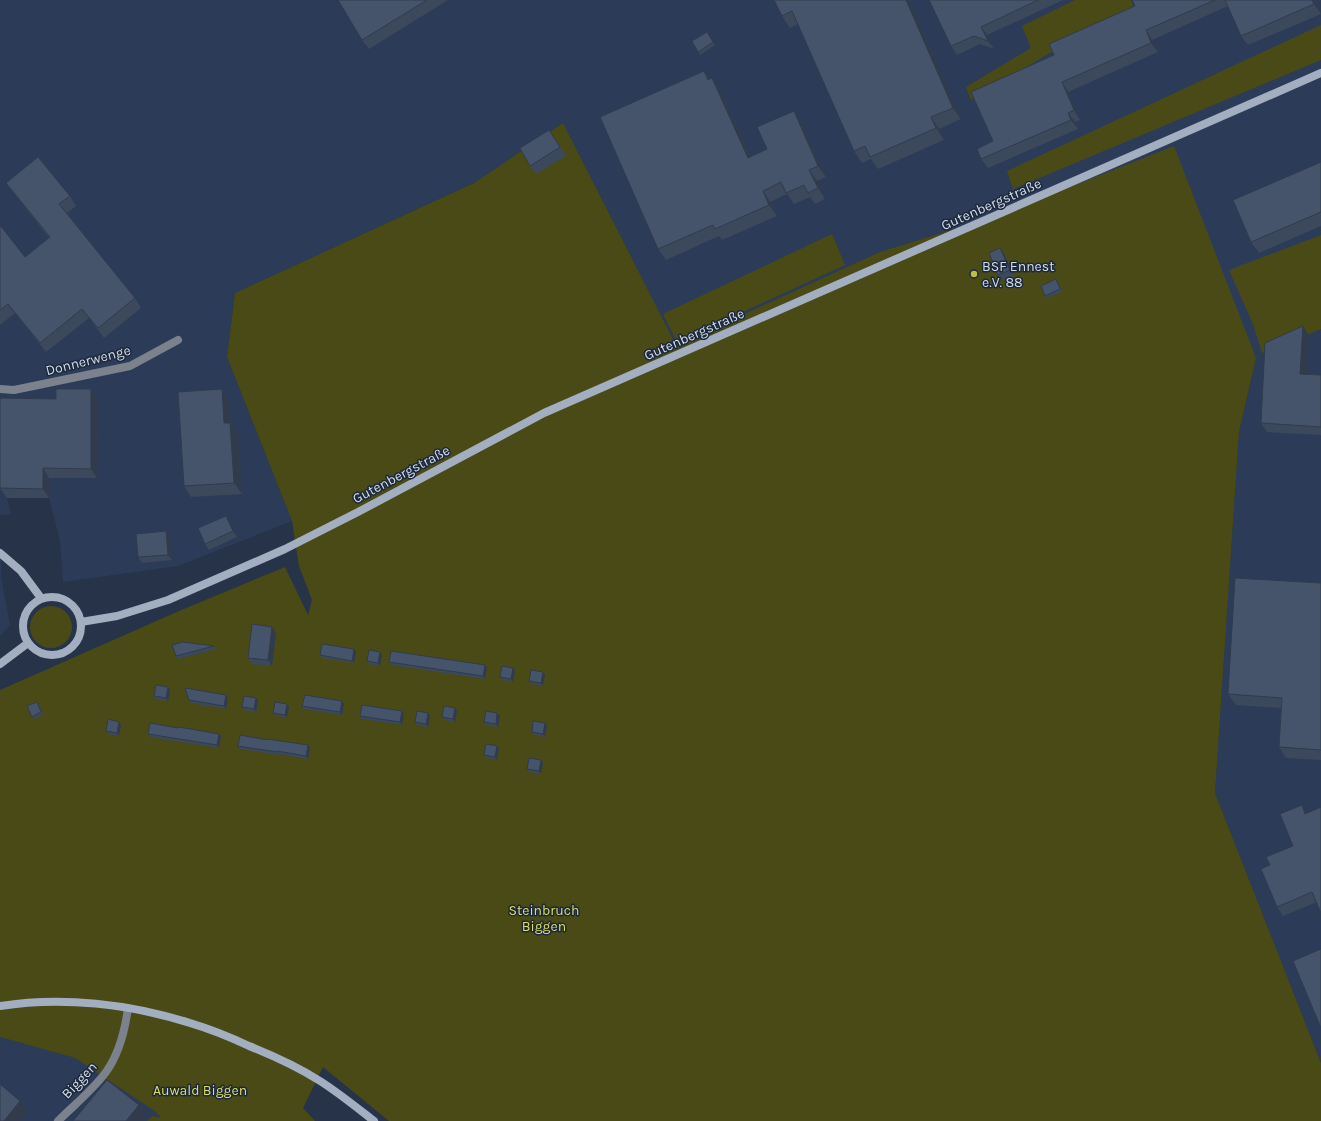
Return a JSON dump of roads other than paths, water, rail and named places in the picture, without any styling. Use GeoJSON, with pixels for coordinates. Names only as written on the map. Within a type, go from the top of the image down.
{"type":"FeatureCollection","features":[{"type":"Feature","properties":{"kind":"main road","name":"Gutenbergstraße"},"geometry":{"type":"LineString","coordinates":[[81,622],[117,616],[168,600],[285,549],[544,413],[1321,73]]}},
{"type":"Feature","properties":{"kind":"main road"},"geometry":{"type":"LineString","coordinates":[[0,553],[21,571],[41,598]]}},
{"type":"Feature","properties":{"kind":"main road"},"geometry":{"type":"LineString","coordinates":[[50,596],[59,597],[67,601],[76,610],[81,622],[77,641],[71,648],[63,653],[54,655],[44,654],[35,650],[28,644],[22,626],[27,609],[41,598],[50,596]]}},
{"type":"Feature","properties":{"kind":"main road"},"geometry":{"type":"LineString","coordinates":[[0,664],[28,644]]}},
{"type":"Feature","properties":{"kind":"main road"},"geometry":{"type":"LineString","coordinates":[[0,1006],[25,1003],[60,1002],[128,1008],[174,1018],[200,1026],[278,1058],[320,1081],[374,1121]]}},
{"type":"Feature","properties":{"kind":"street","name":"Donnerwenge"},"geometry":{"type":"LineString","coordinates":[[0,389],[14,390],[130,366],[178,340]]}},
{"type":"Feature","properties":{"kind":"street","name":"Biggen"},"geometry":{"type":"LineString","coordinates":[[58,1121],[107,1072],[118,1049],[125,1027],[128,1008]]}},
{"type":"Feature","properties":{"kind":"place","name":"BSF Ennest e.V. 88"},"geometry":{"type":"Point","coordinates":[974,274]}},
{"type":"Feature","properties":{"kind":"park label","name":"Steinbruch Biggen"},"geometry":{"type":"Point","coordinates":[544,918]}},
{"type":"Feature","properties":{"kind":"park label","name":"Auwald Biggen"},"geometry":{"type":"Point","coordinates":[200,1090]}}]}
